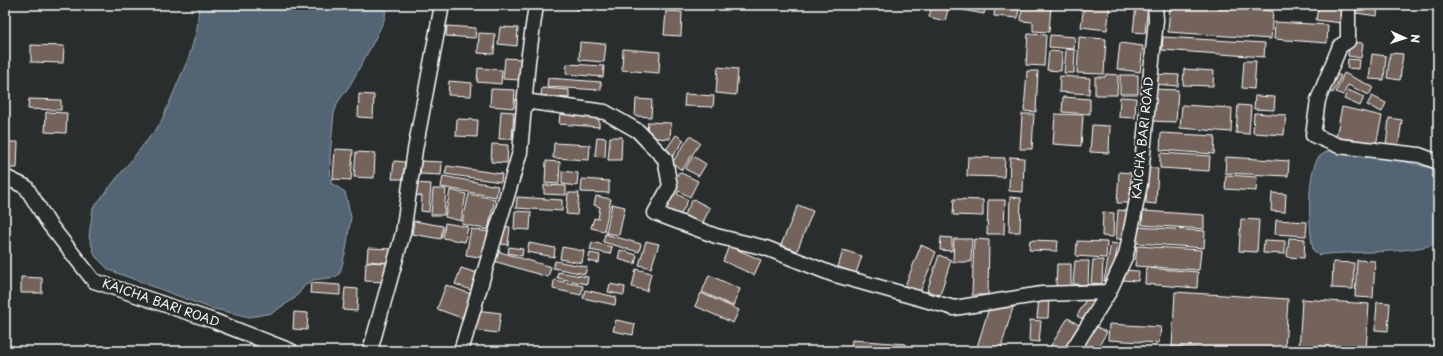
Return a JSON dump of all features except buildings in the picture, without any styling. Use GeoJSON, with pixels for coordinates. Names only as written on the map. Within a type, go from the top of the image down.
{"type":"FeatureCollection","features":[{"type":"Feature","properties":{"kind":"street"},"geometry":{"type":"LineString","coordinates":[[370,351],[403,233],[415,150],[442,5]]}},
{"type":"Feature","properties":{"kind":"street"},"geometry":{"type":"LineString","coordinates":[[461,351],[520,152],[524,101],[536,5]]}},
{"type":"Feature","properties":{"kind":"street","name":"KAICHA BARI ROAD"},"geometry":{"type":"LineString","coordinates":[[1072,351],[1109,292],[1126,255],[1140,184],[1156,20],[1155,5]]}},
{"type":"Feature","properties":{"kind":"street"},"geometry":{"type":"LineString","coordinates":[[1348,5],[1348,40],[1340,46],[1318,100],[1313,135],[1339,146],[1419,155],[1438,162]]}},
{"type":"Feature","properties":{"kind":"street"},"geometry":{"type":"LineString","coordinates":[[524,101],[605,112],[638,131],[665,159],[670,186],[655,214],[716,236],[766,248],[832,274],[954,308],[1042,294],[1109,292]]}},
{"type":"Feature","properties":{"kind":"street","name":"KAICHA BARI ROAD"},"geometry":{"type":"LineString","coordinates":[[5,177],[26,187],[49,224],[94,281],[214,321],[291,351]]}},
{"type":"Feature","properties":{"kind":"water"},"geometry":{"type":"Polygon","coordinates":[[[199,5],[386,5],[385,18],[373,43],[350,85],[338,102],[334,113],[330,156],[331,183],[345,192],[351,217],[346,250],[340,273],[336,277],[313,280],[306,284],[295,298],[272,313],[250,317],[210,308],[109,270],[95,256],[89,236],[93,208],[160,124],[189,57],[197,29],[199,5]]]}},
{"type":"Feature","properties":{"kind":"water"},"geometry":{"type":"Polygon","coordinates":[[[1331,150],[1390,158],[1438,170],[1438,242],[1415,249],[1382,252],[1319,255],[1313,250],[1310,230],[1310,190],[1312,177],[1314,166],[1318,158],[1331,150]]]}}]}
